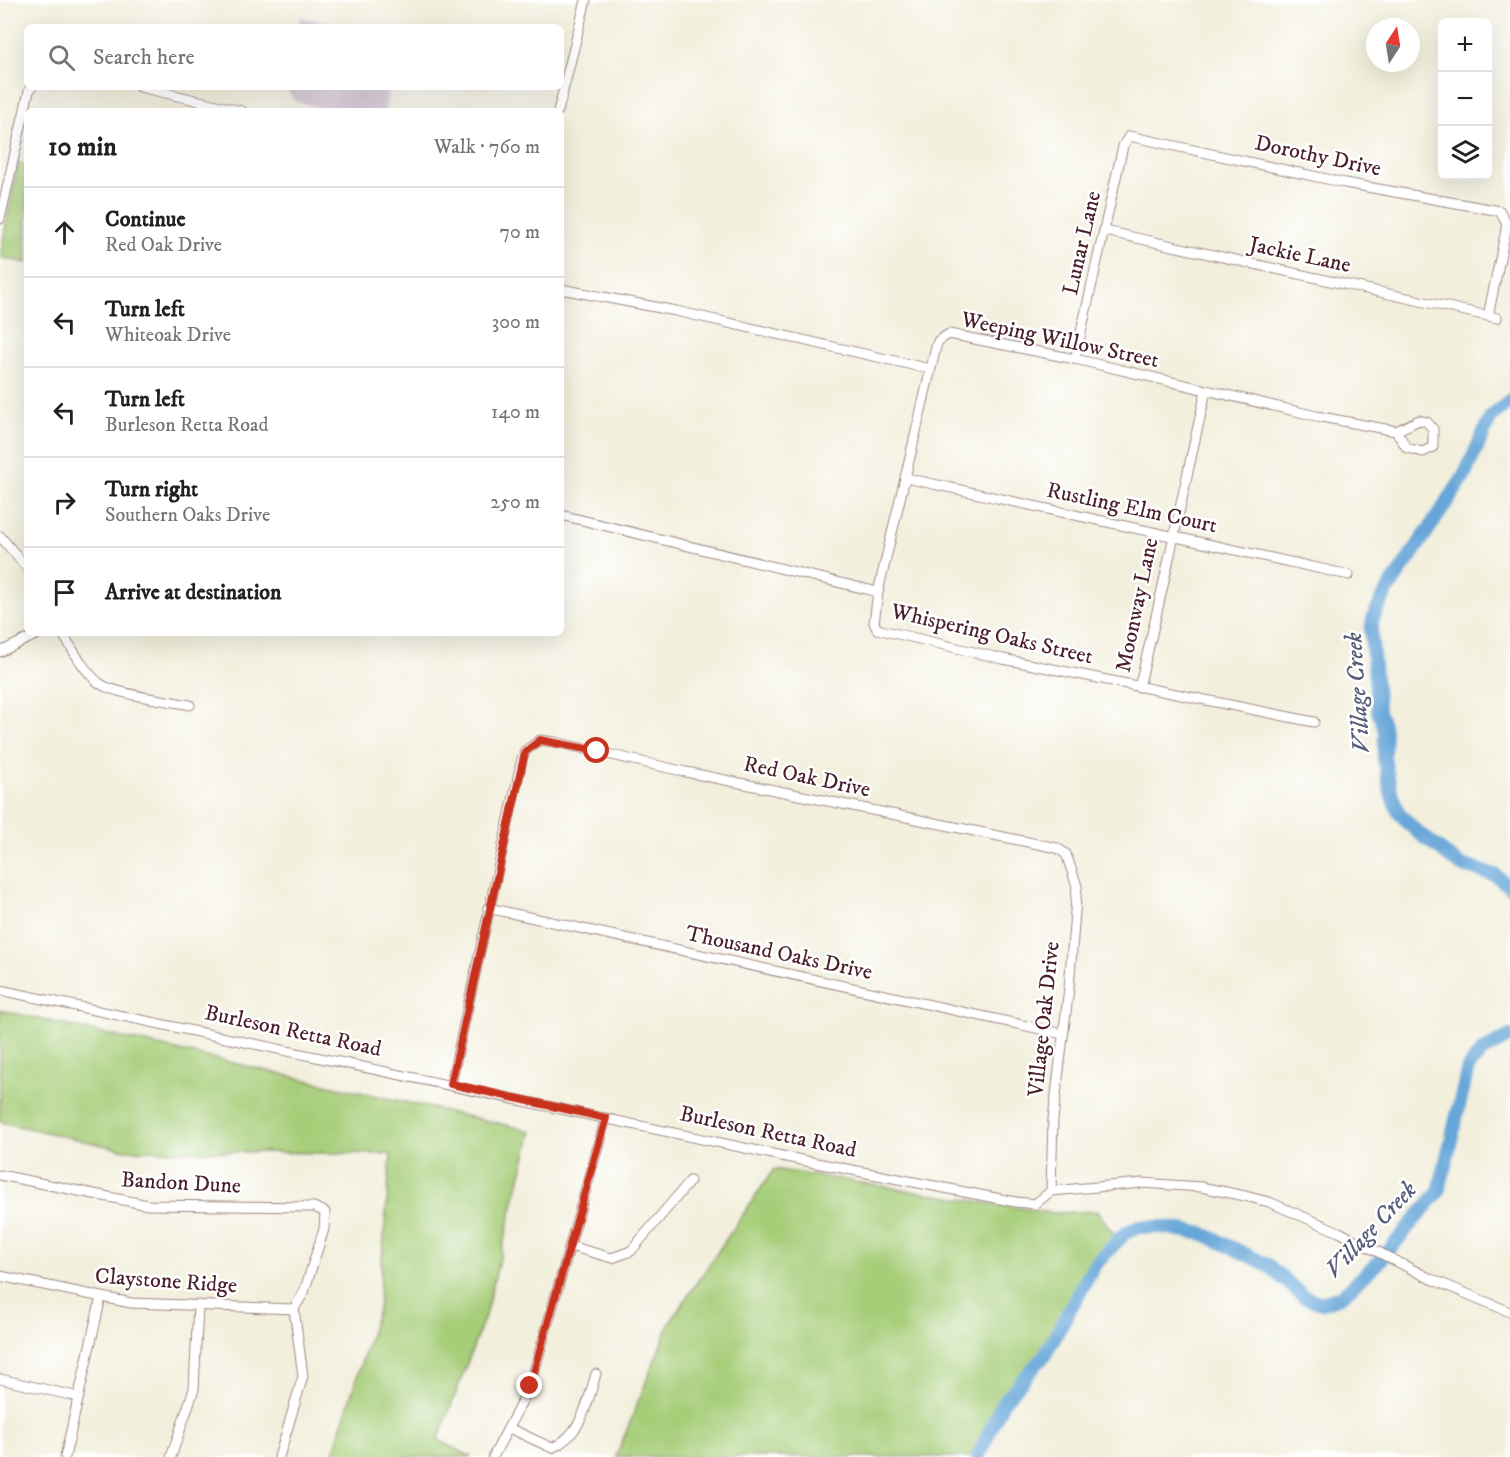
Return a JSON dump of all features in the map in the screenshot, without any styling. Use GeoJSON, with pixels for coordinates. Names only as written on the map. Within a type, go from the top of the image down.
{"type":"FeatureCollection","features":[{"type":"Feature","properties":{"kind":"street"},"geometry":{"type":"LineString","coordinates":[[564,87],[586,0]]}},
{"type":"Feature","properties":{"kind":"street"},"geometry":{"type":"LineString","coordinates":[[25,108],[30,90]]}},
{"type":"Feature","properties":{"kind":"street"},"geometry":{"type":"LineString","coordinates":[[153,90],[229,108]]}},
{"type":"Feature","properties":{"kind":"street"},"geometry":{"type":"LineString","coordinates":[[559,108],[563,90]]}},
{"type":"Feature","properties":{"kind":"street"},"geometry":{"type":"LineString","coordinates":[[0,219],[24,113]]}},
{"type":"Feature","properties":{"kind":"street","name":"Dorothy Drive"},"geometry":{"type":"LineString","coordinates":[[1129,136],[1345,183],[1500,211],[1507,225],[1492,317]]}},
{"type":"Feature","properties":{"kind":"street","name":"Lunar Lane"},"geometry":{"type":"LineString","coordinates":[[1075,360],[1123,146],[1129,136]]}},
{"type":"Feature","properties":{"kind":"street","name":"Jackie Lane"},"geometry":{"type":"LineString","coordinates":[[1105,231],[1492,317]]}},
{"type":"Feature","properties":{"kind":"street"},"geometry":{"type":"LineString","coordinates":[[564,290],[676,311],[930,369],[878,592]]}},
{"type":"Feature","properties":{"kind":"street","name":"Weeping Willow Street"},"geometry":{"type":"LineString","coordinates":[[930,369],[938,341],[949,334],[1396,431]]}},
{"type":"Feature","properties":{"kind":"street","name":"Moonway Lane"},"geometry":{"type":"LineString","coordinates":[[1139,687],[1161,601],[1172,536],[1206,391]]}},
{"type":"Feature","properties":{"kind":"street","name":"Rustling Elm Court"},"geometry":{"type":"LineString","coordinates":[[906,478],[1349,575]]}},
{"type":"Feature","properties":{"kind":"street","name":"Whispering Oaks Street"},"geometry":{"type":"LineString","coordinates":[[564,516],[878,592],[874,623],[877,629],[884,632],[1314,722]]}},
{"type":"Feature","properties":{"kind":"street"},"geometry":{"type":"LineString","coordinates":[[0,536],[24,564]]}},
{"type":"Feature","properties":{"kind":"street"},"geometry":{"type":"LineString","coordinates":[[0,652],[34,636]]}},
{"type":"Feature","properties":{"kind":"street"},"geometry":{"type":"LineString","coordinates":[[64,636],[88,672],[100,684],[116,690],[190,705]]}},
{"type":"Feature","properties":{"kind":"street","name":"Red Oak Drive"},"geometry":{"type":"LineString","coordinates":[[488,908],[522,759],[525,752],[540,740],[1057,848],[1066,854]]}},
{"type":"Feature","properties":{"kind":"street","name":"Village Oak Drive"},"geometry":{"type":"LineString","coordinates":[[1051,1191],[1053,1119],[1077,886],[1066,854]]}},
{"type":"Feature","properties":{"kind":"street"},"geometry":{"type":"LineString","coordinates":[[451,1084],[488,908]]}},
{"type":"Feature","properties":{"kind":"street","name":"Thousand Oaks Drive"},"geometry":{"type":"LineString","coordinates":[[488,908],[1063,1034]]}},
{"type":"Feature","properties":{"kind":"street","name":"Burleson Retta Road"},"geometry":{"type":"LineString","coordinates":[[0,990],[1016,1202],[1035,1204],[1051,1191],[1142,1183],[1202,1187],[1269,1202],[1339,1232],[1408,1268],[1510,1312]]}},
{"type":"Feature","properties":{"kind":"street"},"geometry":{"type":"LineString","coordinates":[[493,1457],[530,1386],[606,1118]]}},
{"type":"Feature","properties":{"kind":"street","name":"Bandon Dune"},"geometry":{"type":"LineString","coordinates":[[0,1175],[148,1205],[314,1207],[325,1212],[324,1229],[307,1282],[294,1309]]}},
{"type":"Feature","properties":{"kind":"street"},"geometry":{"type":"LineString","coordinates":[[570,1246],[612,1258],[632,1251],[690,1181]]}},
{"type":"Feature","properties":{"kind":"street","name":"Claystone Ridge"},"geometry":{"type":"LineString","coordinates":[[0,1276],[131,1303],[294,1309]]}},
{"type":"Feature","properties":{"kind":"street"},"geometry":{"type":"LineString","coordinates":[[65,1457],[101,1297]]}},
{"type":"Feature","properties":{"kind":"street"},"geometry":{"type":"LineString","coordinates":[[171,1457],[194,1389],[198,1305]]}},
{"type":"Feature","properties":{"kind":"street"},"geometry":{"type":"LineString","coordinates":[[279,1457],[303,1376],[294,1309]]}},
{"type":"Feature","properties":{"kind":"street"},"geometry":{"type":"LineString","coordinates":[[508,1428],[541,1445],[552,1448],[566,1442],[576,1430],[596,1374]]}},
{"type":"Feature","properties":{"kind":"street"},"geometry":{"type":"LineString","coordinates":[[0,1379],[79,1397]]}},
{"type":"Feature","properties":{"kind":"shaded area"},"geometry":{"type":"Polygon","coordinates":[[[300,17],[339,24],[299,24],[300,17]]]}},
{"type":"Feature","properties":{"kind":"shaded area"},"geometry":{"type":"Polygon","coordinates":[[[287,90],[388,90],[386,108],[323,108],[296,102],[287,90]]]}},
{"type":"Feature","properties":{"kind":"green space"},"geometry":{"type":"Polygon","coordinates":[[[18,163],[24,164],[24,262],[0,257],[18,163]]]}},
{"type":"Feature","properties":{"kind":"green space"},"geometry":{"type":"Polygon","coordinates":[[[0,1010],[532,1131],[485,1316],[438,1440],[472,1457],[332,1457],[378,1309],[391,1154],[125,1150],[0,1122],[0,1010]]]}},
{"type":"Feature","properties":{"kind":"green space"},"geometry":{"type":"Polygon","coordinates":[[[774,1169],[1051,1213],[1097,1211],[1118,1240],[1094,1266],[1044,1356],[1003,1402],[978,1457],[616,1457],[670,1322],[774,1169]]]}},
{"type":"Feature","properties":{"kind":"waterway","name":"Village Creek"},"geometry":{"type":"LineString","coordinates":[[1510,401],[1491,417],[1463,478],[1384,596],[1373,618],[1371,631],[1378,711],[1385,731],[1384,758],[1392,796],[1399,813],[1415,830],[1460,865],[1495,875],[1510,887]]}},
{"type":"Feature","properties":{"kind":"waterway","name":"Village Creek"},"geometry":{"type":"LineString","coordinates":[[978,1457],[1003,1402],[1044,1356],[1094,1266],[1124,1234],[1138,1227],[1162,1227],[1204,1234],[1268,1265],[1304,1297],[1322,1303],[1340,1297],[1380,1261],[1439,1191],[1468,1068],[1481,1052],[1510,1036]]}},
{"type":"Feature","properties":{"kind":"route"},"geometry":{"type":"LineString","coordinates":[[530,1386],[597,1158],[606,1118],[451,1084],[488,908],[525,752],[540,740],[597,751]]}}]}
